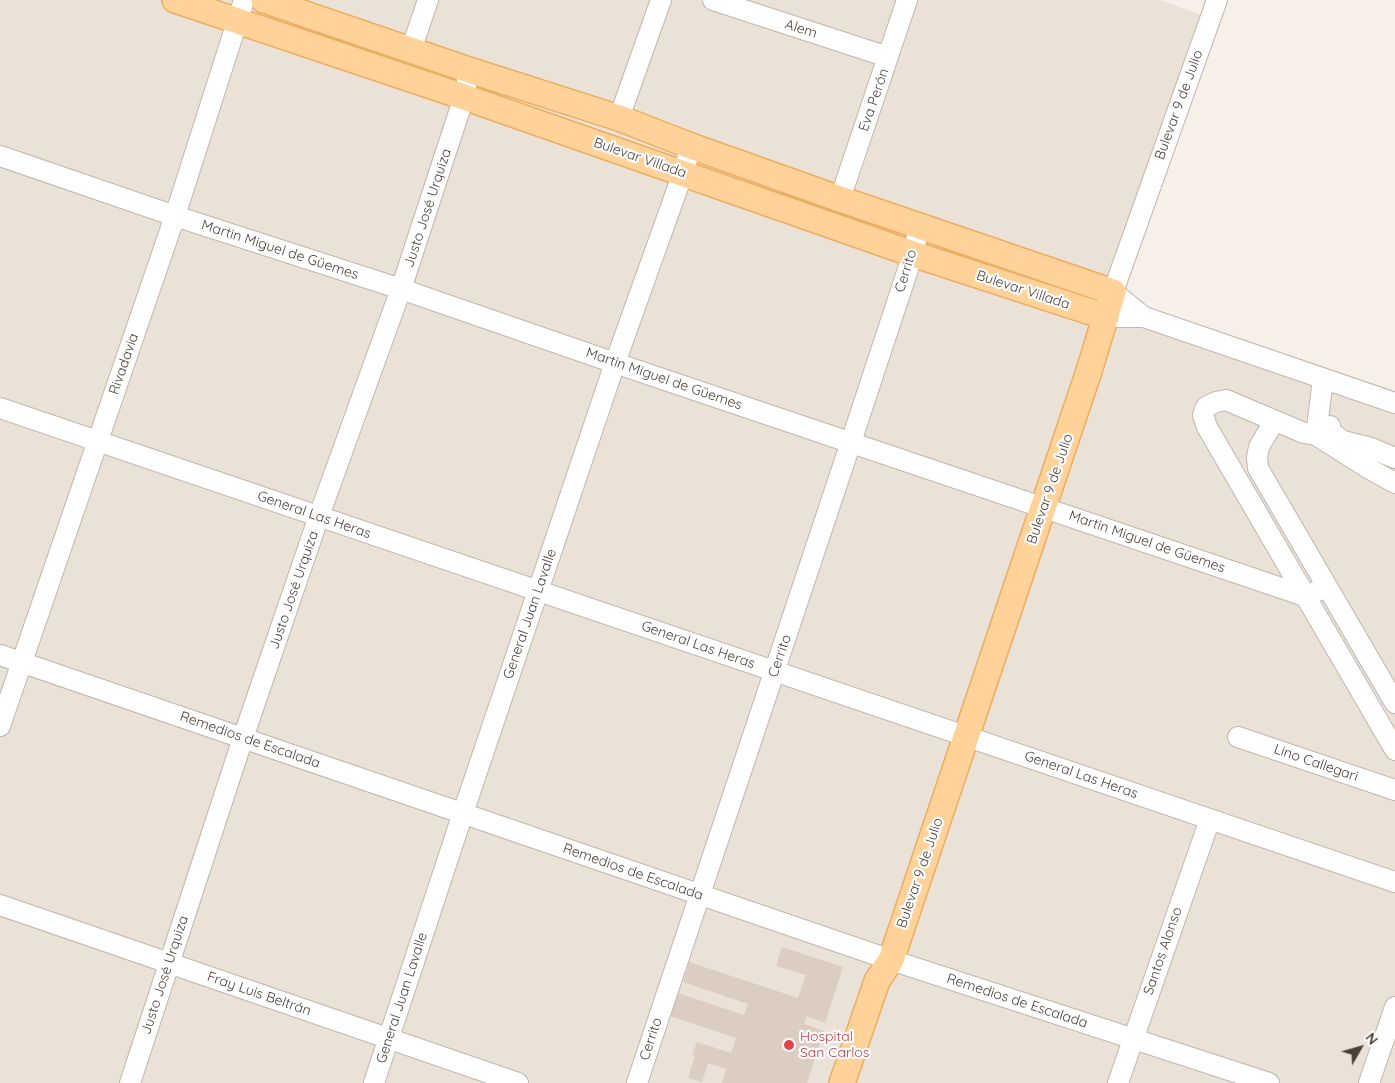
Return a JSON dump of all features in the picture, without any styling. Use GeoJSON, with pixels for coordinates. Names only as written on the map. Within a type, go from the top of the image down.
{"type":"FeatureCollection","features":[{"type":"Feature","properties":{"kind":"main road","name":"Bulevar Villada"},"geometry":{"type":"LineString","coordinates":[[175,0],[241,11],[464,97],[913,254],[1106,317]]}},
{"type":"Feature","properties":{"kind":"main road","name":"Bulevar Villada"},"geometry":{"type":"LineString","coordinates":[[264,0],[469,70],[619,118],[691,146],[919,227],[1113,292]]}},
{"type":"Feature","properties":{"kind":"main road","name":"Bulevar 9 de Julio"},"geometry":{"type":"LineString","coordinates":[[842,1083],[877,981],[890,960],[967,736],[1089,371],[1113,292]]}},
{"type":"Feature","properties":{"kind":"main road","name":"Bulevar 9 de Julio"},"geometry":{"type":"LineString","coordinates":[[857,1083],[890,985],[890,960]]}},
{"type":"Feature","properties":{"kind":"street"},"geometry":{"type":"LineString","coordinates":[[411,50],[428,0]]}},
{"type":"Feature","properties":{"kind":"street"},"geometry":{"type":"LineString","coordinates":[[619,118],[661,0]]}},
{"type":"Feature","properties":{"kind":"street","name":"Alem"},"geometry":{"type":"LineString","coordinates":[[713,0],[888,57]]}},
{"type":"Feature","properties":{"kind":"street","name":"Eva Perón"},"geometry":{"type":"LineString","coordinates":[[840,199],[907,0]]}},
{"type":"Feature","properties":{"kind":"street","name":"Bulevar 9 de Julio"},"geometry":{"type":"LineString","coordinates":[[1113,292],[1214,9]]}},
{"type":"Feature","properties":{"kind":"street","name":"Rivadavia"},"geometry":{"type":"LineString","coordinates":[[0,726],[175,216],[241,11]]}},
{"type":"Feature","properties":{"kind":"street","name":"Justo José Urquiza"},"geometry":{"type":"LineString","coordinates":[[130,1083],[319,516],[401,289],[464,97],[469,70]]}},
{"type":"Feature","properties":{"kind":"street","name":"General Juan Lavalle"},"geometry":{"type":"LineString","coordinates":[[374,1083],[614,363],[691,146]]}},
{"type":"Feature","properties":{"kind":"street","name":"Martin Miguel de Güemes"},"geometry":{"type":"LineString","coordinates":[[0,156],[175,216],[401,289],[614,363],[1305,596]]}},
{"type":"Feature","properties":{"kind":"street","name":"Cerrito"},"geometry":{"type":"LineString","coordinates":[[636,1083],[851,442],[913,254],[919,227]]}},
{"type":"Feature","properties":{"kind":"street"},"geometry":{"type":"LineString","coordinates":[[1113,292],[1144,318]]}},
{"type":"Feature","properties":{"kind":"street"},"geometry":{"type":"LineString","coordinates":[[1106,317],[1144,318],[1395,404]]}},
{"type":"Feature","properties":{"kind":"street"},"geometry":{"type":"LineString","coordinates":[[1323,431],[1329,381]]}},
{"type":"Feature","properties":{"kind":"street"},"geometry":{"type":"LineString","coordinates":[[1395,458],[1371,448],[1343,441],[1323,431],[1304,433],[1226,400],[1206,407],[1203,415],[1207,427],[1395,750]]}},
{"type":"Feature","properties":{"kind":"street","name":"General Las Heras"},"geometry":{"type":"LineString","coordinates":[[0,408],[1395,882]]}},
{"type":"Feature","properties":{"kind":"street"},"geometry":{"type":"LineString","coordinates":[[1274,421],[1259,447],[1257,457],[1258,468],[1395,704]]}},
{"type":"Feature","properties":{"kind":"street"},"geometry":{"type":"LineString","coordinates":[[1323,431],[1368,468],[1395,482]]}},
{"type":"Feature","properties":{"kind":"street"},"geometry":{"type":"LineString","coordinates":[[1305,596],[1327,587]]}},
{"type":"Feature","properties":{"kind":"street","name":"Remedios de Escalada"},"geometry":{"type":"LineString","coordinates":[[0,655],[890,960],[1269,1083]]}},
{"type":"Feature","properties":{"kind":"street","name":"Lino Callegari"},"geometry":{"type":"LineString","coordinates":[[1238,737],[1395,790]]}},
{"type":"Feature","properties":{"kind":"street","name":"Santos Alonso"},"geometry":{"type":"LineString","coordinates":[[1118,1083],[1210,819]]}},
{"type":"Feature","properties":{"kind":"street","name":"Fray Luis Beltrán"},"geometry":{"type":"LineString","coordinates":[[0,905],[518,1083]]}},
{"type":"Feature","properties":{"kind":"street"},"geometry":{"type":"LineString","coordinates":[[1369,1083],[1395,1007]]}},
{"type":"Feature","properties":{"kind":"shaded area"},"geometry":{"type":"Polygon","coordinates":[[[0,0],[1160,0],[1210,18],[1109,306],[1395,403],[1395,1083],[0,1083],[0,0]]]}},
{"type":"Feature","properties":{"kind":"building"},"geometry":{"type":"Polygon","coordinates":[[[782,947],[843,967],[825,1023],[807,1016],[804,1024],[824,1031],[807,1083],[722,1083],[726,1069],[708,1063],[702,1082],[688,1078],[695,1056],[692,1055],[697,1042],[731,1053],[736,1038],[667,1015],[675,992],[744,1015],[748,1004],[683,982],[689,962],[798,998],[806,975],[776,966],[782,947]]]}},
{"type":"Feature","properties":{"kind":"place","name":"Hospital San Carlos"},"geometry":{"type":"Point","coordinates":[789,1045]}}]}
